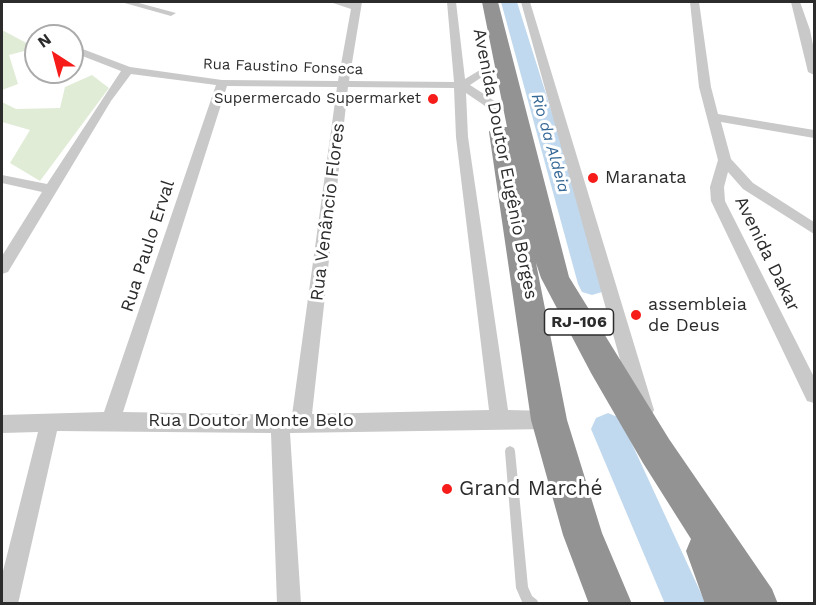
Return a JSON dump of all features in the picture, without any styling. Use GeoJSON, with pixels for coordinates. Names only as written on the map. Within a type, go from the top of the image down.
{"type":"FeatureCollection","features":[{"type":"Feature","properties":{"kind":"highway","name":"Avenida Doutor Eugênio Borges"},"geometry":{"type":"LineString","coordinates":[[474,2],[514,204],[549,420],[583,535],[611,603]]}},
{"type":"Feature","properties":{"kind":"highway","name":"Avenida Doutor Eugênio Borges"},"geometry":{"type":"LineString","coordinates":[[490,2],[545,244],[555,278],[656,451],[758,603]]}},
{"type":"Feature","properties":{"kind":"highway"},"geometry":{"type":"LineString","coordinates":[[555,278],[559,303],[606,392],[679,502],[715,567],[727,603]]}},
{"type":"Feature","properties":{"kind":"highway"},"geometry":{"type":"LineString","coordinates":[[583,535],[628,603]]}},
{"type":"Feature","properties":{"kind":"street"},"geometry":{"type":"LineString","coordinates":[[126,2],[171,14]]}},
{"type":"Feature","properties":{"kind":"street"},"geometry":{"type":"LineString","coordinates":[[335,2],[356,4]]}},
{"type":"Feature","properties":{"kind":"street"},"geometry":{"type":"LineString","coordinates":[[451,2],[461,85],[462,137],[500,419]]}},
{"type":"Feature","properties":{"kind":"street","name":"Avenida Doutor Eugênio Borges"},"geometry":{"type":"LineString","coordinates":[[525,2],[656,451]]}},
{"type":"Feature","properties":{"kind":"street"},"geometry":{"type":"LineString","coordinates":[[694,2],[705,87],[725,160],[758,193],[814,229]]}},
{"type":"Feature","properties":{"kind":"street"},"geometry":{"type":"LineString","coordinates":[[795,2],[806,30],[814,72]]}},
{"type":"Feature","properties":{"kind":"street","name":"Rua Venâncio Flores"},"geometry":{"type":"LineString","coordinates":[[290,603],[291,423],[356,4]]}},
{"type":"Feature","properties":{"kind":"street","name":"Rua Faustino Fonseca"},"geometry":{"type":"LineString","coordinates":[[84,53],[128,70],[222,83],[461,85]]}},
{"type":"Feature","properties":{"kind":"street"},"geometry":{"type":"LineString","coordinates":[[461,85],[489,69]]}},
{"type":"Feature","properties":{"kind":"street"},"geometry":{"type":"LineString","coordinates":[[2,268],[49,189],[128,70]]}},
{"type":"Feature","properties":{"kind":"street","name":"Rua Paulo Erval"},"geometry":{"type":"LineString","coordinates":[[111,421],[222,83]]}},
{"type":"Feature","properties":{"kind":"street"},"geometry":{"type":"LineString","coordinates":[[461,85],[495,107]]}},
{"type":"Feature","properties":{"kind":"street"},"geometry":{"type":"LineString","coordinates":[[714,117],[814,134]]}},
{"type":"Feature","properties":{"kind":"street","name":"Avenida Dakar"},"geometry":{"type":"LineString","coordinates":[[725,160],[717,187],[718,201],[814,395]]}},
{"type":"Feature","properties":{"kind":"street"},"geometry":{"type":"LineString","coordinates":[[2,179],[49,189]]}},
{"type":"Feature","properties":{"kind":"street","name":"Rua Doutor Monte Belo"},"geometry":{"type":"LineString","coordinates":[[2,424],[50,421],[291,423],[549,420]]}},
{"type":"Feature","properties":{"kind":"street"},"geometry":{"type":"LineString","coordinates":[[6,603],[50,421]]}},
{"type":"Feature","properties":{"kind":"lane"},"geometry":{"type":"LineString","coordinates":[[510,451],[522,588],[528,600],[533,603]]}},
{"type":"Feature","properties":{"kind":"green space"},"geometry":{"type":"Polygon","coordinates":[[[2,30],[24,42],[24,51],[9,55],[18,84],[2,90],[2,30]]]}},
{"type":"Feature","properties":{"kind":"green space"},"geometry":{"type":"Polygon","coordinates":[[[92,75],[109,88],[40,181],[10,163],[30,130],[2,122],[2,102],[16,109],[60,108],[65,87],[72,84],[84,84],[84,79],[92,75]]]}},
{"type":"Feature","properties":{"kind":"waterway","name":"Rio da Aldeia"},"geometry":{"type":"LineString","coordinates":[[509,2],[592,284]]}},
{"type":"Feature","properties":{"kind":"waterway"},"geometry":{"type":"LineString","coordinates":[[608,429],[686,604]]}},
{"type":"Feature","properties":{"kind":"place","name":"Supermercado Supermarket"},"geometry":{"type":"Point","coordinates":[433,99]}},
{"type":"Feature","properties":{"kind":"place","name":"Maranata"},"geometry":{"type":"Point","coordinates":[593,178]}},
{"type":"Feature","properties":{"kind":"place","name":"assembleia de Deus"},"geometry":{"type":"Point","coordinates":[636,315]}},
{"type":"Feature","properties":{"kind":"place","name":"Grand Marché"},"geometry":{"type":"Point","coordinates":[447,489]}}]}
